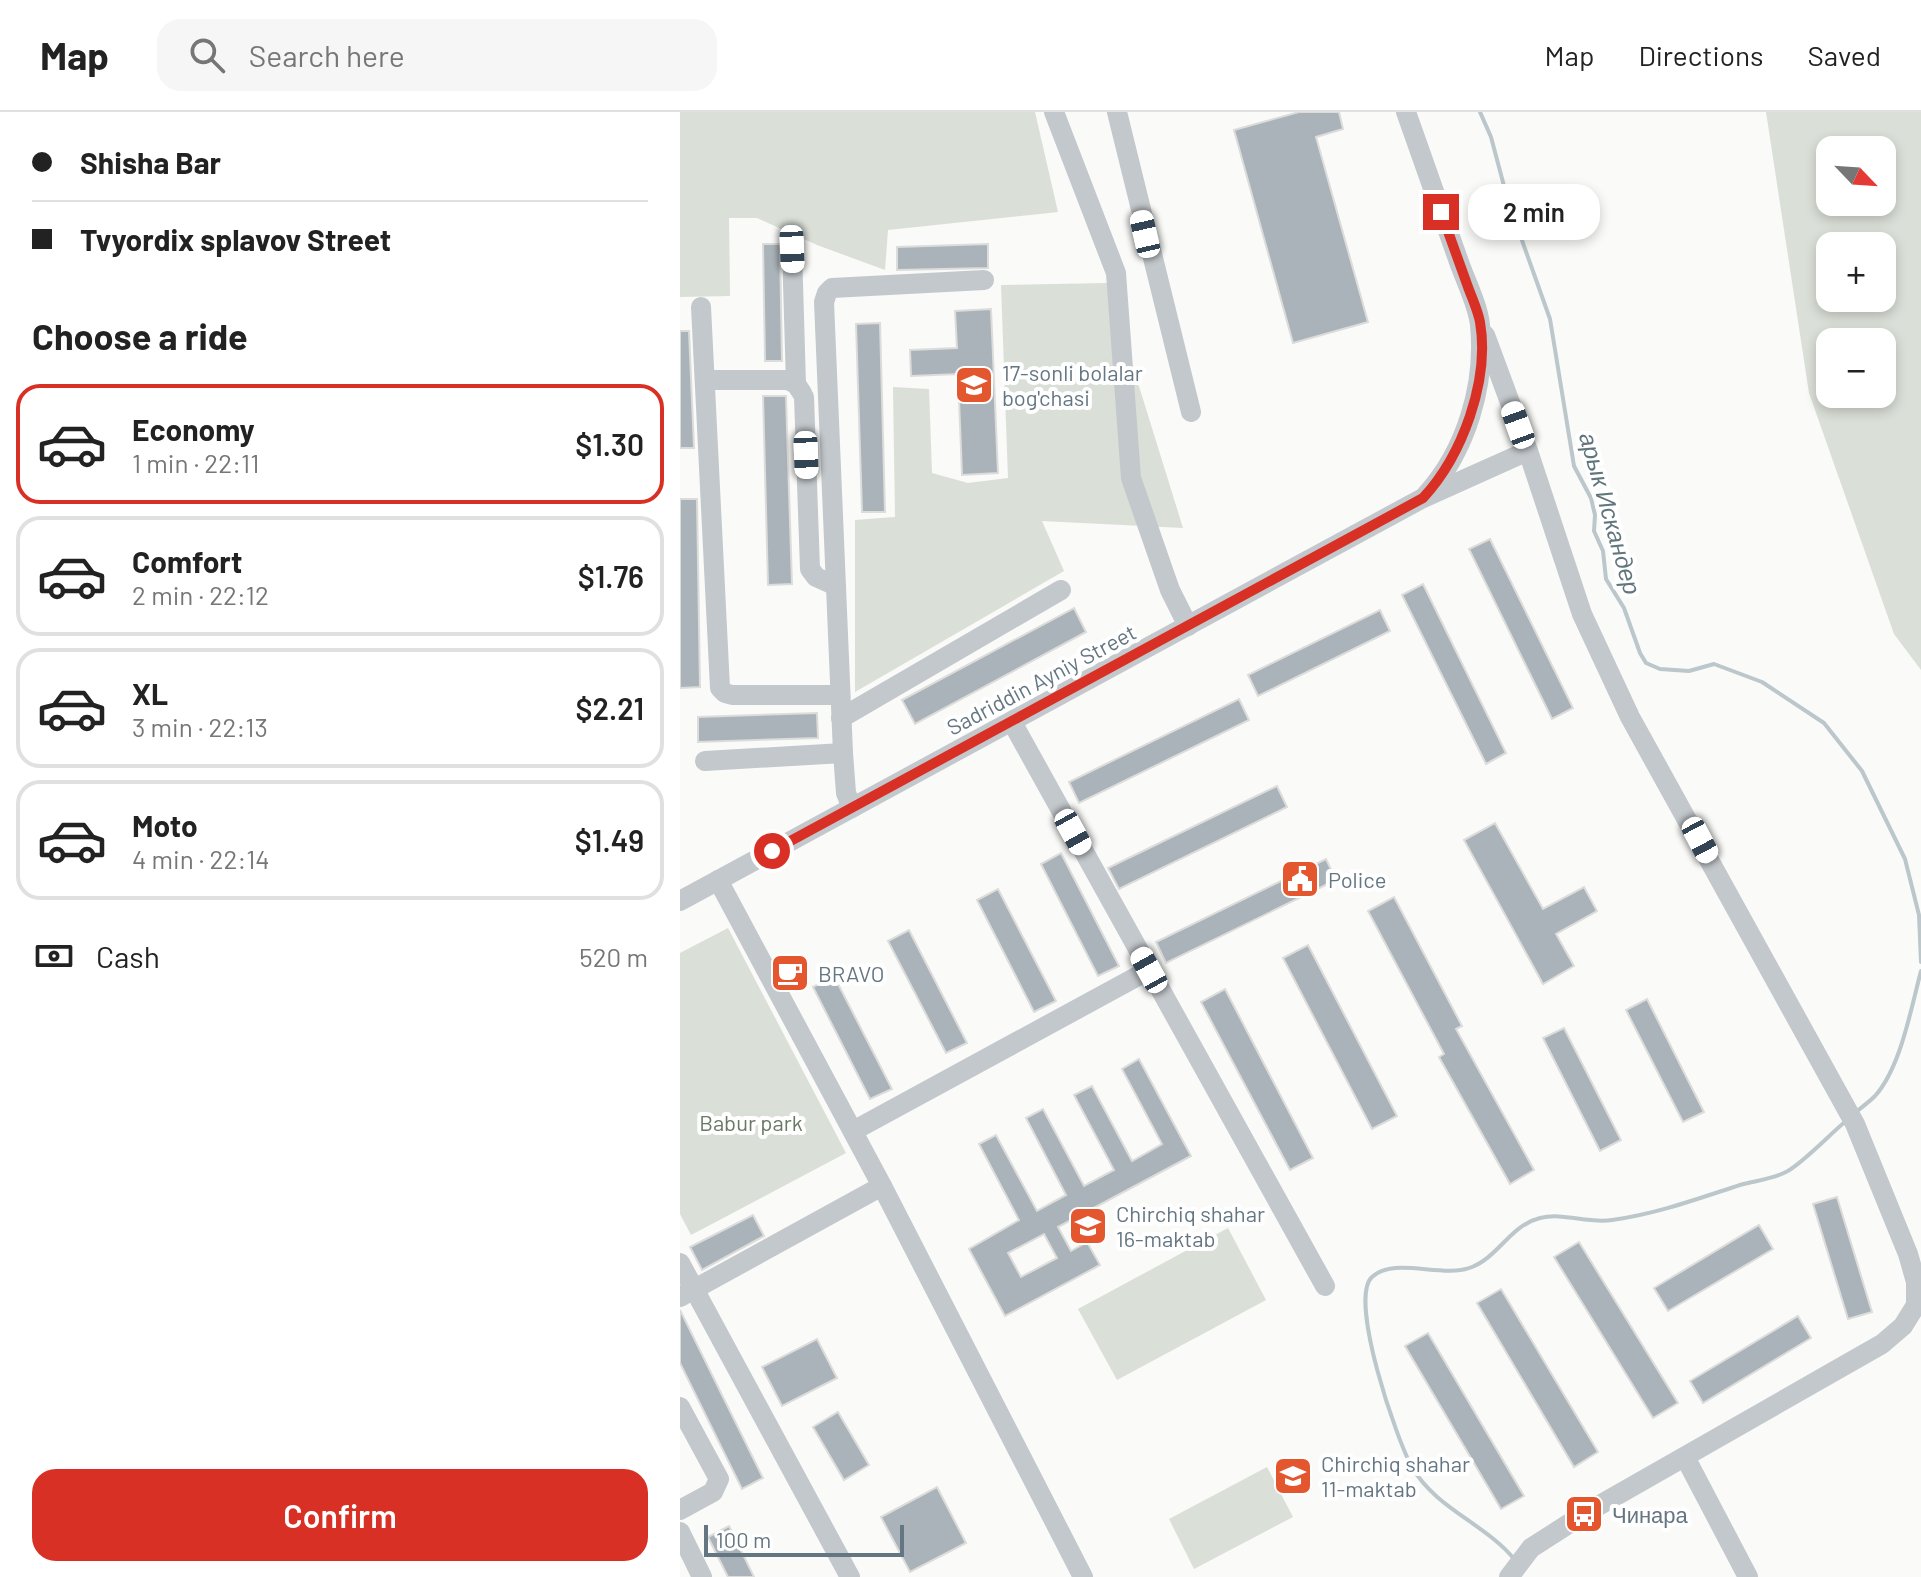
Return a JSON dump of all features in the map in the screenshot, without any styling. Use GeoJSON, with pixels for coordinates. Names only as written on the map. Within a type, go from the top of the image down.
{"type":"FeatureCollection","features":[{"type":"Feature","properties":{"kind":"street"},"geometry":{"type":"LineString","coordinates":[[1054,112],[1116,273],[1131,478],[1170,590],[1188,626]]}},
{"type":"Feature","properties":{"kind":"street"},"geometry":{"type":"LineString","coordinates":[[1117,112],[1191,412]]}},
{"type":"Feature","properties":{"kind":"street"},"geometry":{"type":"LineString","coordinates":[[1406,112],[1528,451],[1582,614],[1630,717],[1855,1124],[1913,1268],[1918,1289],[1913,1312],[1882,1344],[1584,1514],[1531,1548],[1510,1575]]}},
{"type":"Feature","properties":{"kind":"street"},"geometry":{"type":"LineString","coordinates":[[792,249],[810,569],[816,577],[836,586]]}},
{"type":"Feature","properties":{"kind":"street"},"geometry":{"type":"LineString","coordinates":[[1116,273],[1153,265]]}},
{"type":"Feature","properties":{"kind":"street"},"geometry":{"type":"LineString","coordinates":[[852,808],[846,793],[841,718],[824,302],[832,288],[984,280]]}},
{"type":"Feature","properties":{"kind":"street"},"geometry":{"type":"LineString","coordinates":[[701,307],[720,688],[732,695],[840,695]]}},
{"type":"Feature","properties":{"kind":"street"},"geometry":{"type":"LineString","coordinates":[[1423,498],[1444,472],[1469,419],[1479,372],[1480,322]]}},
{"type":"Feature","properties":{"kind":"street"},"geometry":{"type":"LineString","coordinates":[[705,380],[778,379],[800,390],[828,397]]}},
{"type":"Feature","properties":{"kind":"street","name":"Sadriddin Ayniy Street"},"geometry":{"type":"LineString","coordinates":[[680,901],[1423,498],[1528,451]]}},
{"type":"Feature","properties":{"kind":"street"},"geometry":{"type":"LineString","coordinates":[[841,718],[1061,590]]}},
{"type":"Feature","properties":{"kind":"street"},"geometry":{"type":"LineString","coordinates":[[1012,722],[1325,1286]]}},
{"type":"Feature","properties":{"kind":"street"},"geometry":{"type":"LineString","coordinates":[[705,761],[843,753]]}},
{"type":"Feature","properties":{"kind":"street"},"geometry":{"type":"LineString","coordinates":[[718,880],[882,1186],[1082,1576]]}},
{"type":"Feature","properties":{"kind":"street"},"geometry":{"type":"LineString","coordinates":[[853,1131],[1149,970]]}},
{"type":"Feature","properties":{"kind":"street"},"geometry":{"type":"LineString","coordinates":[[687,1293],[882,1186]]}},
{"type":"Feature","properties":{"kind":"street"},"geometry":{"type":"LineString","coordinates":[[680,1263],[687,1293],[850,1577]]}},
{"type":"Feature","properties":{"kind":"street"},"geometry":{"type":"LineString","coordinates":[[680,1407],[719,1479],[713,1492],[680,1510]]}},
{"type":"Feature","properties":{"kind":"street"},"geometry":{"type":"LineString","coordinates":[[1685,1457],[1748,1577]]}},
{"type":"Feature","properties":{"kind":"street"},"geometry":{"type":"LineString","coordinates":[[680,1532],[702,1577]]}},
{"type":"Feature","properties":{"kind":"green space"},"geometry":{"type":"Polygon","coordinates":[[[680,112],[1035,112],[1058,212],[888,230],[885,270],[817,245],[757,218],[729,218],[730,296],[680,297],[680,112]]]}},
{"type":"Feature","properties":{"kind":"green space"},"geometry":{"type":"Polygon","coordinates":[[[1766,112],[1921,112],[1921,670],[1894,634],[1809,393],[1766,112]]]}},
{"type":"Feature","properties":{"kind":"green space"},"geometry":{"type":"Polygon","coordinates":[[[1107,283],[1183,528],[1042,521],[1064,571],[855,692],[855,520],[895,517],[893,387],[929,389],[932,473],[968,483],[1008,478],[1001,285],[1107,283]]]}},
{"type":"Feature","properties":{"kind":"green space","name":"Babur park"},"geometry":{"type":"Polygon","coordinates":[[[728,928],[846,1153],[691,1235],[680,1214],[680,953],[728,928]]]}},
{"type":"Feature","properties":{"kind":"green space"},"geometry":{"type":"Polygon","coordinates":[[[1228,1228],[1266,1300],[1117,1380],[1078,1309],[1228,1228]]]}},
{"type":"Feature","properties":{"kind":"green space"},"geometry":{"type":"Polygon","coordinates":[[[1267,1467],[1293,1517],[1194,1569],[1169,1519],[1267,1467]]]}},
{"type":"Feature","properties":{"kind":"building"},"geometry":{"type":"Polygon","coordinates":[[[1299,112],[1339,112],[1343,129],[1316,137],[1368,322],[1293,343],[1234,130],[1299,112]]]}},
{"type":"Feature","properties":{"kind":"building"},"geometry":{"type":"Polygon","coordinates":[[[763,244],[780,244],[782,361],[765,361],[763,244]]]}},
{"type":"Feature","properties":{"kind":"building"},"geometry":{"type":"Polygon","coordinates":[[[988,244],[988,268],[897,270],[897,247],[988,244]]]}},
{"type":"Feature","properties":{"kind":"building"},"geometry":{"type":"Polygon","coordinates":[[[991,309],[998,473],[962,475],[958,374],[911,376],[910,350],[957,348],[955,311],[991,309]]]}},
{"type":"Feature","properties":{"kind":"building"},"geometry":{"type":"Polygon","coordinates":[[[880,323],[885,512],[862,512],[856,324],[880,323]]]}},
{"type":"Feature","properties":{"kind":"building"},"geometry":{"type":"Polygon","coordinates":[[[680,331],[689,331],[694,448],[680,448],[680,331]]]}},
{"type":"Feature","properties":{"kind":"building"},"geometry":{"type":"Polygon","coordinates":[[[763,396],[786,396],[792,584],[768,585],[763,396]]]}},
{"type":"Feature","properties":{"kind":"building"},"geometry":{"type":"Polygon","coordinates":[[[680,499],[697,499],[700,687],[680,688],[680,499]]]}},
{"type":"Feature","properties":{"kind":"building"},"geometry":{"type":"Polygon","coordinates":[[[1490,539],[1573,708],[1552,719],[1469,549],[1490,539]]]}},
{"type":"Feature","properties":{"kind":"building"},"geometry":{"type":"Polygon","coordinates":[[[1423,584],[1506,753],[1486,764],[1402,595],[1423,584]]]}},
{"type":"Feature","properties":{"kind":"building"},"geometry":{"type":"Polygon","coordinates":[[[1074,608],[1086,632],[915,724],[902,700],[1074,608]]]}},
{"type":"Feature","properties":{"kind":"building"},"geometry":{"type":"Polygon","coordinates":[[[1380,610],[1390,631],[1258,696],[1248,675],[1380,610]]]}},
{"type":"Feature","properties":{"kind":"building"},"geometry":{"type":"Polygon","coordinates":[[[1239,699],[1249,720],[1079,803],[1069,782],[1239,699]]]}},
{"type":"Feature","properties":{"kind":"building"},"geometry":{"type":"Polygon","coordinates":[[[817,713],[818,738],[698,742],[698,717],[817,713]]]}},
{"type":"Feature","properties":{"kind":"building"},"geometry":{"type":"Polygon","coordinates":[[[1277,786],[1287,807],[1119,889],[1108,868],[1277,786]]]}},
{"type":"Feature","properties":{"kind":"building"},"geometry":{"type":"Polygon","coordinates":[[[1495,823],[1543,909],[1584,887],[1597,911],[1556,934],[1574,966],[1543,984],[1464,840],[1495,823]]]}},
{"type":"Feature","properties":{"kind":"building"},"geometry":{"type":"Polygon","coordinates":[[[1061,853],[1119,966],[1098,976],[1041,864],[1061,853]]]}},
{"type":"Feature","properties":{"kind":"building"},"geometry":{"type":"Polygon","coordinates":[[[1326,859],[1336,880],[1166,963],[1156,942],[1326,859]]]}},
{"type":"Feature","properties":{"kind":"building"},"geometry":{"type":"Polygon","coordinates":[[[998,889],[1056,1001],[1034,1012],[977,900],[998,889]]]}},
{"type":"Feature","properties":{"kind":"building"},"geometry":{"type":"Polygon","coordinates":[[[1394,897],[1462,1026],[1456,1029],[1534,1170],[1510,1184],[1439,1057],[1444,1054],[1368,911],[1394,897]]]}},
{"type":"Feature","properties":{"kind":"building"},"geometry":{"type":"Polygon","coordinates":[[[909,930],[967,1043],[946,1053],[888,941],[909,930]]]}},
{"type":"Feature","properties":{"kind":"building"},"geometry":{"type":"Polygon","coordinates":[[[1308,945],[1397,1116],[1372,1129],[1283,958],[1308,945]]]}},
{"type":"Feature","properties":{"kind":"building"},"geometry":{"type":"Polygon","coordinates":[[[834,976],[892,1089],[870,1099],[813,987],[834,976]]]}},
{"type":"Feature","properties":{"kind":"building"},"geometry":{"type":"Polygon","coordinates":[[[1225,989],[1313,1158],[1290,1170],[1201,1002],[1225,989]]]}},
{"type":"Feature","properties":{"kind":"building"},"geometry":{"type":"Polygon","coordinates":[[[1647,999],[1704,1112],[1683,1122],[1626,1010],[1647,999]]]}},
{"type":"Feature","properties":{"kind":"building"},"geometry":{"type":"Polygon","coordinates":[[[1564,1028],[1621,1140],[1600,1151],[1543,1038],[1564,1028]]]}},
{"type":"Feature","properties":{"kind":"building"},"geometry":{"type":"Polygon","coordinates":[[[1139,1059],[1191,1156],[1058,1227],[1071,1251],[1087,1242],[1100,1265],[1005,1316],[969,1249],[1019,1220],[979,1144],[996,1135],[1037,1211],[1066,1195],[1026,1118],[1043,1109],[1084,1186],[1114,1170],[1074,1095],[1092,1086],[1132,1161],[1162,1144],[1122,1069],[1139,1059]],[[1044,1234],[1008,1253],[1021,1277],[1057,1258],[1044,1234]]]}},
{"type":"Feature","properties":{"kind":"building"},"geometry":{"type":"Polygon","coordinates":[[[1837,1197],[1872,1312],[1848,1319],[1813,1204],[1837,1197]]]}},
{"type":"Feature","properties":{"kind":"building"},"geometry":{"type":"Polygon","coordinates":[[[753,1215],[764,1236],[702,1270],[690,1247],[753,1215]]]}},
{"type":"Feature","properties":{"kind":"building"},"geometry":{"type":"Polygon","coordinates":[[[1759,1225],[1773,1249],[1668,1311],[1654,1288],[1759,1225]]]}},
{"type":"Feature","properties":{"kind":"building"},"geometry":{"type":"Polygon","coordinates":[[[1579,1242],[1678,1403],[1653,1418],[1554,1257],[1579,1242]]]}},
{"type":"Feature","properties":{"kind":"building"},"geometry":{"type":"Polygon","coordinates":[[[1501,1289],[1598,1452],[1574,1467],[1477,1303],[1501,1289]]]}},
{"type":"Feature","properties":{"kind":"building"},"geometry":{"type":"Polygon","coordinates":[[[680,1310],[763,1478],[742,1489],[680,1363],[680,1310]]]}},
{"type":"Feature","properties":{"kind":"building"},"geometry":{"type":"Polygon","coordinates":[[[1798,1316],[1811,1338],[1703,1403],[1690,1381],[1798,1316]]]}},
{"type":"Feature","properties":{"kind":"building"},"geometry":{"type":"Polygon","coordinates":[[[1428,1333],[1524,1496],[1501,1509],[1405,1346],[1428,1333]]]}},
{"type":"Feature","properties":{"kind":"building"},"geometry":{"type":"Polygon","coordinates":[[[817,1339],[837,1378],[782,1406],[762,1367],[817,1339]]]}},
{"type":"Feature","properties":{"kind":"building"},"geometry":{"type":"Polygon","coordinates":[[[838,1412],[869,1465],[844,1480],[813,1427],[838,1412]]]}},
{"type":"Feature","properties":{"kind":"building"},"geometry":{"type":"Polygon","coordinates":[[[937,1487],[966,1543],[910,1572],[881,1517],[937,1487]]]}},
{"type":"Feature","properties":{"kind":"building"},"geometry":{"type":"Polygon","coordinates":[[[729,1526],[754,1577],[728,1577],[708,1537],[729,1526]]]}},
{"type":"Feature","properties":{"kind":"waterway","name":"арык Искандер"},"geometry":{"type":"LineString","coordinates":[[1480,112],[1491,137],[1508,201],[1550,319],[1574,466],[1591,498],[1595,515],[1594,531],[1603,551],[1606,579],[1624,608],[1640,653],[1646,663],[1660,669],[1689,671],[1714,664],[1762,682],[1824,723],[1862,771],[1905,859],[1919,915],[1921,962]]}},
{"type":"Feature","properties":{"kind":"waterway","name":"арык Искандер"},"geometry":{"type":"LineString","coordinates":[[1856,1112],[1875,1096],[1892,1069],[1921,971]]}},
{"type":"Feature","properties":{"kind":"waterway","name":"арык Искандер"},"geometry":{"type":"LineString","coordinates":[[1515,1560],[1490,1536],[1434,1494],[1412,1467],[1386,1401],[1370,1340],[1366,1290],[1372,1277],[1393,1268],[1447,1271],[1472,1267],[1490,1256],[1521,1227],[1540,1218],[1558,1216],[1603,1221],[1628,1217],[1775,1176],[1800,1162],[1846,1121]]}},
{"type":"Feature","properties":{"kind":"place","name":"17-sonli bolalar bog'chasi"},"geometry":{"type":"Point","coordinates":[974,385]}},
{"type":"Feature","properties":{"kind":"place","name":"Police"},"geometry":{"type":"Point","coordinates":[1300,879]}},
{"type":"Feature","properties":{"kind":"place","name":"BRAVO"},"geometry":{"type":"Point","coordinates":[790,973]}},
{"type":"Feature","properties":{"kind":"place","name":"Chirchiq shahar 16-maktab"},"geometry":{"type":"Point","coordinates":[1088,1226]}},
{"type":"Feature","properties":{"kind":"place","name":"Chirchiq shahar 11-maktab"},"geometry":{"type":"Point","coordinates":[1293,1476]}},
{"type":"Feature","properties":{"kind":"place","name":"Чинара"},"geometry":{"type":"Point","coordinates":[1584,1514]}},
{"type":"Feature","properties":{"kind":"route"},"geometry":{"type":"LineString","coordinates":[[772,851],[1423,498],[1439,481],[1461,441],[1475,396],[1481,347],[1480,322],[1441,212]]}}]}
